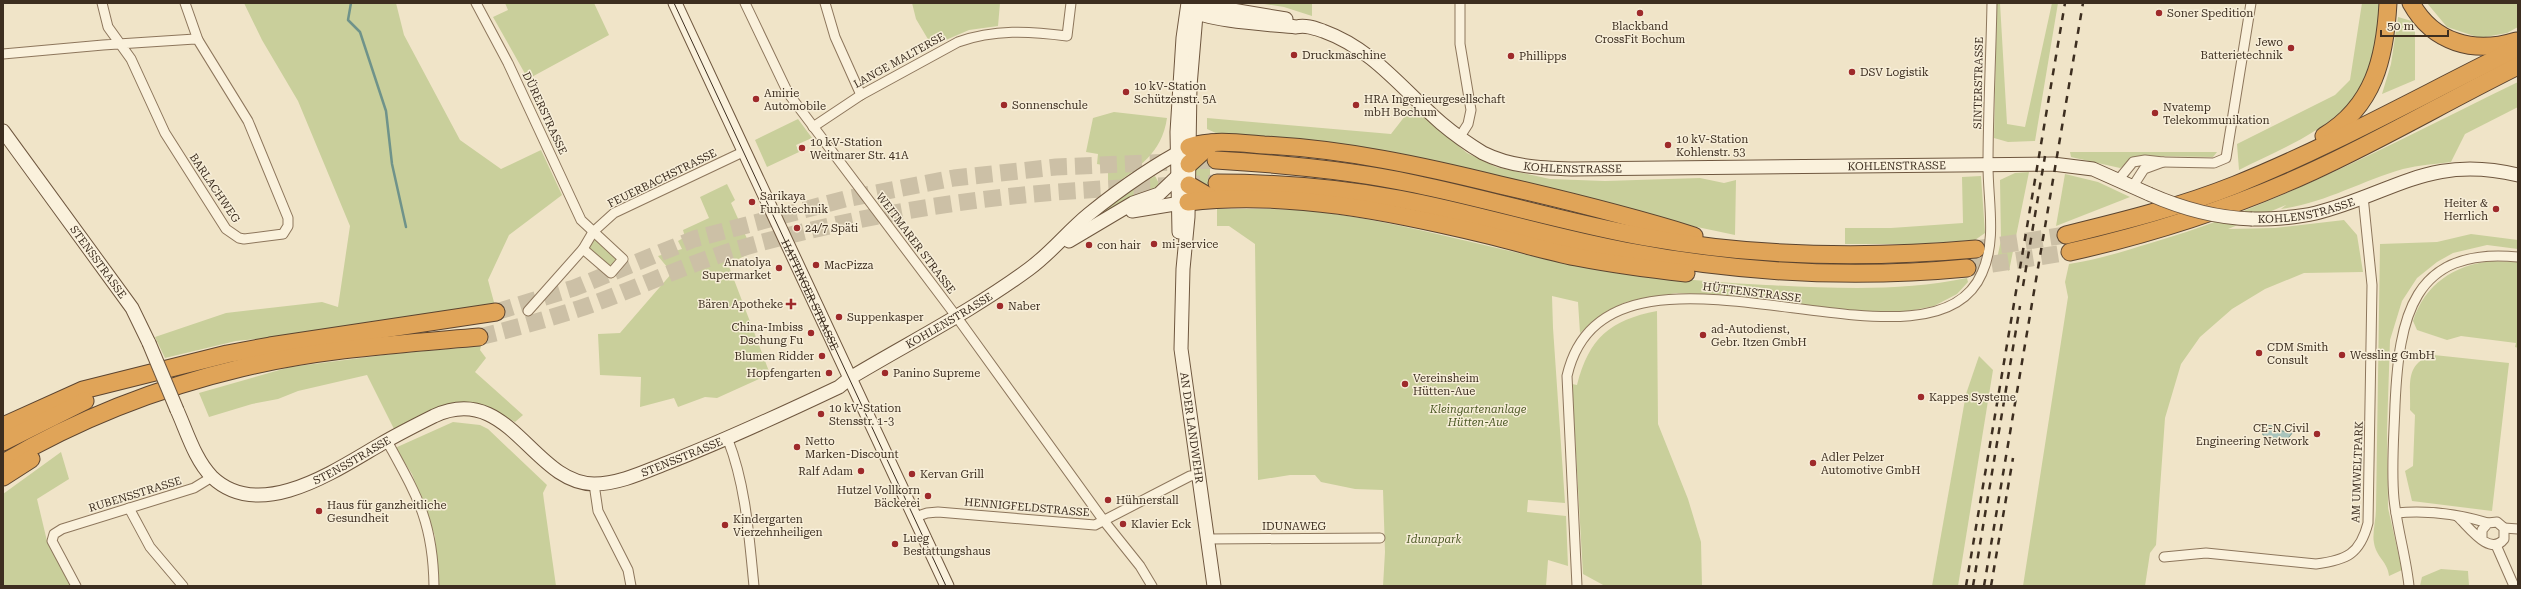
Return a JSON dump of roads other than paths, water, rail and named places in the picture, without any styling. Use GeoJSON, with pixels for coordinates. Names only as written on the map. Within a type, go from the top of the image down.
{"type":"FeatureCollection","features":[{"type":"Feature","properties":{"kind":"highway"},"geometry":{"type":"LineString","coordinates":[[2282,165],[2295,152],[2334,130],[2342,123],[2368,92],[2378,70],[2384,47],[2388,3]]}},
{"type":"Feature","properties":{"kind":"highway"},"geometry":{"type":"LineString","coordinates":[[2411,3],[2426,23],[2437,33],[2462,44],[2486,47],[2518,40]]}},
{"type":"Feature","properties":{"kind":"highway"},"geometry":{"type":"LineString","coordinates":[[2066,235],[2156,212],[2233,186],[2282,165],[2518,48]]}},
{"type":"Feature","properties":{"kind":"highway"},"geometry":{"type":"LineString","coordinates":[[2070,252],[2161,229],[2269,190],[2358,149],[2518,66]]}},
{"type":"Feature","properties":{"kind":"highway"},"geometry":{"type":"LineString","coordinates":[[1185,155],[1212,143],[1314,149],[1432,169],[1565,200],[1746,251]]}},
{"type":"Feature","properties":{"kind":"highway"},"geometry":{"type":"LineString","coordinates":[[1216,160],[1300,166],[1361,174],[1416,184],[1632,234],[1746,251],[1864,256],[1976,249]]}},
{"type":"Feature","properties":{"kind":"highway"},"geometry":{"type":"LineString","coordinates":[[1183,181],[1215,191]]}},
{"type":"Feature","properties":{"kind":"highway"},"geometry":{"type":"LineString","coordinates":[[1183,203],[1215,191],[1278,183],[1390,198],[1622,251],[1704,265],[1774,272],[1869,274],[1967,268]]}},
{"type":"Feature","properties":{"kind":"highway"},"geometry":{"type":"LineString","coordinates":[[3,426],[84,390],[270,346],[496,312]]}},
{"type":"Feature","properties":{"kind":"highway"},"geometry":{"type":"LineString","coordinates":[[3,463],[60,432],[104,412],[157,392],[243,368],[340,351],[479,337]]}},
{"type":"Feature","properties":{"kind":"highway"},"geometry":{"type":"LineString","coordinates":[[3,442],[74,406],[162,371]]}},
{"type":"Feature","properties":{"kind":"highway"},"geometry":{"type":"LineString","coordinates":[[3,477],[104,412]]}},
{"type":"Feature","properties":{"kind":"street"},"geometry":{"type":"LineString","coordinates":[[102,3],[108,27],[120,44]]}},
{"type":"Feature","properties":{"kind":"street","name":"BARLACHWEG"},"geometry":{"type":"LineString","coordinates":[[120,44],[130,59],[165,133],[226,229],[239,238],[244,239],[283,234],[288,226],[288,218],[248,121],[198,40],[185,3]]}},
{"type":"Feature","properties":{"kind":"street","name":"DÜRERSTRASSE"},"geometry":{"type":"LineString","coordinates":[[476,3],[508,63],[581,220],[593,232]]}},
{"type":"Feature","properties":{"kind":"street","name":"HATTINGER STRASSE"},"geometry":{"type":"LineString","coordinates":[[676,3],[947,586]]}},
{"type":"Feature","properties":{"kind":"street","name":"WEITMARER STRASSE"},"geometry":{"type":"LineString","coordinates":[[745,3],[788,93],[956,316],[1104,521],[1140,566],[1152,586]]}},
{"type":"Feature","properties":{"kind":"street"},"geometry":{"type":"LineString","coordinates":[[825,3],[835,37],[861,95]]}},
{"type":"Feature","properties":{"kind":"street","name":"LANGE MALTERSE"},"geometry":{"type":"LineString","coordinates":[[813,126],[861,95],[934,53],[972,36],[993,33],[1028,32],[1067,36],[1071,3]]}},
{"type":"Feature","properties":{"kind":"street"},"geometry":{"type":"LineString","coordinates":[[1459,138],[1468,124],[1471,110],[1460,44],[1460,3]]}},
{"type":"Feature","properties":{"kind":"street","name":"SINTERSTRASSE"},"geometry":{"type":"LineString","coordinates":[[1988,164],[1992,3]]}},
{"type":"Feature","properties":{"kind":"street"},"geometry":{"type":"LineString","coordinates":[[2119,179],[2133,162],[2145,160],[2163,162],[2214,163],[2226,158],[2251,3]]}},
{"type":"Feature","properties":{"kind":"street","name":"KOHLENSTRASSE"},"geometry":{"type":"LineString","coordinates":[[1193,6],[1265,14],[1298,21],[1303,26],[1332,35],[1361,50],[1382,65],[1459,138],[1502,161],[1542,168],[2054,164],[2092,170],[2119,179],[2149,194],[2195,212],[2225,218],[2252,219],[2316,212],[2415,176],[2446,170],[2475,168],[2518,175]]}},
{"type":"Feature","properties":{"kind":"street","name":"AN DER LANDWEHR"},"geometry":{"type":"LineString","coordinates":[[1193,6],[1190,86],[1183,181],[1182,367],[1214,586]]}},
{"type":"Feature","properties":{"kind":"street"},"geometry":{"type":"LineString","coordinates":[[3,54],[120,44],[198,40]]}},
{"type":"Feature","properties":{"kind":"street","name":"STENSSTRASSE"},"geometry":{"type":"LineString","coordinates":[[3,131],[132,308],[149,343],[198,457],[212,477],[226,488],[239,492],[261,495],[284,492],[305,486],[326,476],[441,412],[456,409],[479,411],[500,420],[561,472],[573,480],[594,484],[631,476],[728,440],[839,387],[850,378]]}},
{"type":"Feature","properties":{"kind":"street","name":"FEUERBACHSTRASSE"},"geometry":{"type":"LineString","coordinates":[[528,310],[583,249],[593,232],[614,213],[745,151]]}},
{"type":"Feature","properties":{"kind":"street","name":"KOHLENSTRASSE"},"geometry":{"type":"LineString","coordinates":[[1046,256],[1088,215],[1154,167],[1185,155]]}},
{"type":"Feature","properties":{"kind":"street"},"geometry":{"type":"LineString","coordinates":[[2133,186],[2144,169],[2163,162]]}},
{"type":"Feature","properties":{"kind":"street","name":"HÜTTENSTRASSE"},"geometry":{"type":"LineString","coordinates":[[1577,586],[1566,382],[1573,356],[1588,333],[1606,318],[1630,306],[1680,298],[1736,301],[1850,316],[1917,315],[1950,306],[1972,289],[1982,274],[1987,259],[1990,234],[1988,164]]}},
{"type":"Feature","properties":{"kind":"street"},"geometry":{"type":"LineString","coordinates":[[1154,167],[1167,170],[1183,181]]}},
{"type":"Feature","properties":{"kind":"street","name":"KOHLENSTRASSE"},"geometry":{"type":"LineString","coordinates":[[850,378],[1013,281],[1046,256],[1102,221],[1133,203],[1159,194],[1183,181]]}},
{"type":"Feature","properties":{"kind":"street","name":"AM UMWELTPARK"},"geometry":{"type":"LineString","coordinates":[[2164,558],[2206,553],[2316,564],[2329,562],[2353,553],[2363,542],[2368,523],[2372,356],[2370,263],[2363,196]]}},
{"type":"Feature","properties":{"kind":"street","name":"KOHLENSTRASSE"},"geometry":{"type":"LineString","coordinates":[[1102,221],[1138,210],[1183,203]]}},
{"type":"Feature","properties":{"kind":"street"},"geometry":{"type":"LineString","coordinates":[[583,249],[611,273],[623,259],[593,232]]}},
{"type":"Feature","properties":{"kind":"street"},"geometry":{"type":"LineString","coordinates":[[2409,586],[2396,513],[2393,478],[2396,374],[2408,313],[2416,296],[2432,277],[2456,262],[2492,255],[2518,257]]}},
{"type":"Feature","properties":{"kind":"street"},"geometry":{"type":"LineString","coordinates":[[728,440],[738,473],[745,505],[754,586]]}},
{"type":"Feature","properties":{"kind":"street"},"geometry":{"type":"LineString","coordinates":[[387,441],[410,480],[424,513],[430,535],[434,586]]}},
{"type":"Feature","properties":{"kind":"street","name":"HENNIGFELDSTRASSE"},"geometry":{"type":"LineString","coordinates":[[915,517],[927,513],[938,512],[1095,525],[1182,480],[1198,475]]}},
{"type":"Feature","properties":{"kind":"street","name":"RUBENSSTRASSE"},"geometry":{"type":"LineString","coordinates":[[76,586],[52,542],[54,534],[62,528],[194,488],[212,477]]}},
{"type":"Feature","properties":{"kind":"street"},"geometry":{"type":"LineString","coordinates":[[594,484],[598,511],[628,570],[631,586]]}},
{"type":"Feature","properties":{"kind":"street"},"geometry":{"type":"LineString","coordinates":[[129,508],[150,547],[183,586]]}},
{"type":"Feature","properties":{"kind":"street"},"geometry":{"type":"LineString","coordinates":[[2396,513],[2416,511],[2468,517],[2488,523],[2497,522],[2504,528],[2518,529]]}},
{"type":"Feature","properties":{"kind":"street"},"geometry":{"type":"LineString","coordinates":[[2458,517],[2482,539],[2491,545],[2496,545],[2504,539],[2504,528]]}},
{"type":"Feature","properties":{"kind":"street"},"geometry":{"type":"LineString","coordinates":[[2482,539],[2482,530],[2488,523]]}},
{"type":"Feature","properties":{"kind":"street","name":"IDUNAWEG"},"geometry":{"type":"LineString","coordinates":[[1207,539],[1380,538]]}},
{"type":"Feature","properties":{"kind":"street"},"geometry":{"type":"LineString","coordinates":[[2496,545],[2514,586]]}},
{"type":"Feature","properties":{"kind":"water"},"geometry":{"type":"Polygon","coordinates":[[[2261,425],[2272,426],[2272,430],[2293,432],[2285,442],[2274,443],[2263,435],[2261,425]]]}},
{"type":"Feature","properties":{"kind":"waterway"},"geometry":{"type":"LineString","coordinates":[[351,3],[348,20],[360,32],[386,111],[392,164],[406,227]]}},
{"type":"Feature","properties":{"kind":"tunnel"},"geometry":{"type":"LineString","coordinates":[[496,312],[574,288],[694,239],[845,199],[954,178],[1056,167],[1216,160]]}},
{"type":"Feature","properties":{"kind":"tunnel"},"geometry":{"type":"LineString","coordinates":[[479,337],[578,309],[718,255],[856,220],[977,200],[1097,189],[1217,183]]}},
{"type":"Feature","properties":{"kind":"tunnel"},"geometry":{"type":"LineString","coordinates":[[1976,249],[2066,235]]}},
{"type":"Feature","properties":{"kind":"tunnel"},"geometry":{"type":"LineString","coordinates":[[1967,268],[2070,252]]}},
{"type":"Feature","properties":{"kind":"tram line"},"geometry":{"type":"LineString","coordinates":[[674,3],[946,586]]}},
{"type":"Feature","properties":{"kind":"railway"},"geometry":{"type":"LineString","coordinates":[[1966,586],[2065,3]]}},
{"type":"Feature","properties":{"kind":"railway"},"geometry":{"type":"LineString","coordinates":[[1984,586],[2083,3]]}},
{"type":"Feature","properties":{"kind":"railway"},"geometry":{"type":"LineString","coordinates":[[2023,286],[2045,156]]}},
{"type":"Feature","properties":{"kind":"railway"},"geometry":{"type":"LineString","coordinates":[[1973,586],[2020,306]]}},
{"type":"Feature","properties":{"kind":"railway"},"geometry":{"type":"LineString","coordinates":[[1991,586],[2013,458]]}},
{"type":"Feature","properties":{"kind":"place","name":"Blackband CrossFit Bochum"},"geometry":{"type":"Point","coordinates":[1640,13]}},
{"type":"Feature","properties":{"kind":"place","name":"Soner Spedition"},"geometry":{"type":"Point","coordinates":[2159,13]}},
{"type":"Feature","properties":{"kind":"place","name":"Jewo Batterietechnik"},"geometry":{"type":"Point","coordinates":[2291,48]}},
{"type":"Feature","properties":{"kind":"place","name":"Druckmaschine"},"geometry":{"type":"Point","coordinates":[1294,55]}},
{"type":"Feature","properties":{"kind":"place","name":"Phillipps"},"geometry":{"type":"Point","coordinates":[1511,56]}},
{"type":"Feature","properties":{"kind":"place","name":"DSV Logistik"},"geometry":{"type":"Point","coordinates":[1852,72]}},
{"type":"Feature","properties":{"kind":"place","name":"10 kV-Station Schützenstr. 5A"},"geometry":{"type":"Point","coordinates":[1126,92]}},
{"type":"Feature","properties":{"kind":"place","name":"Amirie Automobile"},"geometry":{"type":"Point","coordinates":[756,99]}},
{"type":"Feature","properties":{"kind":"place","name":"Sonnenschule"},"geometry":{"type":"Point","coordinates":[1004,105]}},
{"type":"Feature","properties":{"kind":"place","name":"HRA Ingenieurgesellschaft mbH Bochum"},"geometry":{"type":"Point","coordinates":[1356,105]}},
{"type":"Feature","properties":{"kind":"place","name":"Nvatemp Telekommunikation"},"geometry":{"type":"Point","coordinates":[2155,113]}},
{"type":"Feature","properties":{"kind":"place","name":"10 kV-Station Kohlenstr. 53"},"geometry":{"type":"Point","coordinates":[1668,145]}},
{"type":"Feature","properties":{"kind":"place","name":"10 kV-Station Weitmarer Str. 41A"},"geometry":{"type":"Point","coordinates":[802,148]}},
{"type":"Feature","properties":{"kind":"place","name":"Sarikaya Funktechnik"},"geometry":{"type":"Point","coordinates":[752,202]}},
{"type":"Feature","properties":{"kind":"place","name":"Heiter & Herrlich"},"geometry":{"type":"Point","coordinates":[2496,209]}},
{"type":"Feature","properties":{"kind":"place","name":"24/7 Späti"},"geometry":{"type":"Point","coordinates":[797,228]}},
{"type":"Feature","properties":{"kind":"place","name":"mi-service"},"geometry":{"type":"Point","coordinates":[1154,244]}},
{"type":"Feature","properties":{"kind":"place","name":"con hair"},"geometry":{"type":"Point","coordinates":[1089,245]}},
{"type":"Feature","properties":{"kind":"place","name":"MacPizza"},"geometry":{"type":"Point","coordinates":[816,265]}},
{"type":"Feature","properties":{"kind":"place","name":"Anatolya Supermarket"},"geometry":{"type":"Point","coordinates":[779,268]}},
{"type":"Feature","properties":{"kind":"place","name":"Bären Apotheke"},"geometry":{"type":"Point","coordinates":[791,304]}},
{"type":"Feature","properties":{"kind":"place","name":"Naber"},"geometry":{"type":"Point","coordinates":[1000,306]}},
{"type":"Feature","properties":{"kind":"place","name":"Suppenkasper"},"geometry":{"type":"Point","coordinates":[839,317]}},
{"type":"Feature","properties":{"kind":"place","name":"China-Imbiss Dschung Fu"},"geometry":{"type":"Point","coordinates":[811,333]}},
{"type":"Feature","properties":{"kind":"place","name":"ad-Autodienst, Gebr. Itzen GmbH"},"geometry":{"type":"Point","coordinates":[1703,335]}},
{"type":"Feature","properties":{"kind":"place","name":"CDM Smith Consult"},"geometry":{"type":"Point","coordinates":[2259,353]}},
{"type":"Feature","properties":{"kind":"place","name":"Wessling GmbH"},"geometry":{"type":"Point","coordinates":[2342,355]}},
{"type":"Feature","properties":{"kind":"place","name":"Blumen Ridder"},"geometry":{"type":"Point","coordinates":[822,356]}},
{"type":"Feature","properties":{"kind":"place","name":"Hopfengarten"},"geometry":{"type":"Point","coordinates":[829,373]}},
{"type":"Feature","properties":{"kind":"place","name":"Panino Supreme"},"geometry":{"type":"Point","coordinates":[885,373]}},
{"type":"Feature","properties":{"kind":"place","name":"Vereinsheim Hütten-Aue"},"geometry":{"type":"Point","coordinates":[1405,384]}},
{"type":"Feature","properties":{"kind":"place","name":"Kappes Systeme"},"geometry":{"type":"Point","coordinates":[1921,397]}},
{"type":"Feature","properties":{"kind":"place","name":"10 kV-Station Stensstr. 1-3"},"geometry":{"type":"Point","coordinates":[821,414]}},
{"type":"Feature","properties":{"kind":"place","name":"CE-N Civil Engineering Network"},"geometry":{"type":"Point","coordinates":[2317,434]}},
{"type":"Feature","properties":{"kind":"place","name":"Netto Marken-Discount"},"geometry":{"type":"Point","coordinates":[797,447]}},
{"type":"Feature","properties":{"kind":"place","name":"Adler Pelzer Automotive GmbH"},"geometry":{"type":"Point","coordinates":[1813,463]}},
{"type":"Feature","properties":{"kind":"place","name":"Ralf Adam"},"geometry":{"type":"Point","coordinates":[861,471]}},
{"type":"Feature","properties":{"kind":"place","name":"Kervan Grill"},"geometry":{"type":"Point","coordinates":[912,474]}},
{"type":"Feature","properties":{"kind":"place","name":"Hutzel Vollkorn Bäckerei"},"geometry":{"type":"Point","coordinates":[928,496]}},
{"type":"Feature","properties":{"kind":"place","name":"Hühnerstall"},"geometry":{"type":"Point","coordinates":[1108,500]}},
{"type":"Feature","properties":{"kind":"place","name":"Haus für ganzheitliche Gesundheit"},"geometry":{"type":"Point","coordinates":[319,511]}},
{"type":"Feature","properties":{"kind":"place","name":"Klavier Eck"},"geometry":{"type":"Point","coordinates":[1123,524]}},
{"type":"Feature","properties":{"kind":"place","name":"Kindergarten Vierzehnheiligen"},"geometry":{"type":"Point","coordinates":[725,525]}},
{"type":"Feature","properties":{"kind":"place","name":"Lueg Bestattungshaus"},"geometry":{"type":"Point","coordinates":[895,544]}},
{"type":"Feature","properties":{"kind":"park label","name":"Kleingartenanlage Hütten-Aue"},"geometry":{"type":"Point","coordinates":[1478,415]}},
{"type":"Feature","properties":{"kind":"park label","name":"Idunapark"},"geometry":{"type":"Point","coordinates":[1434,539]}}]}
